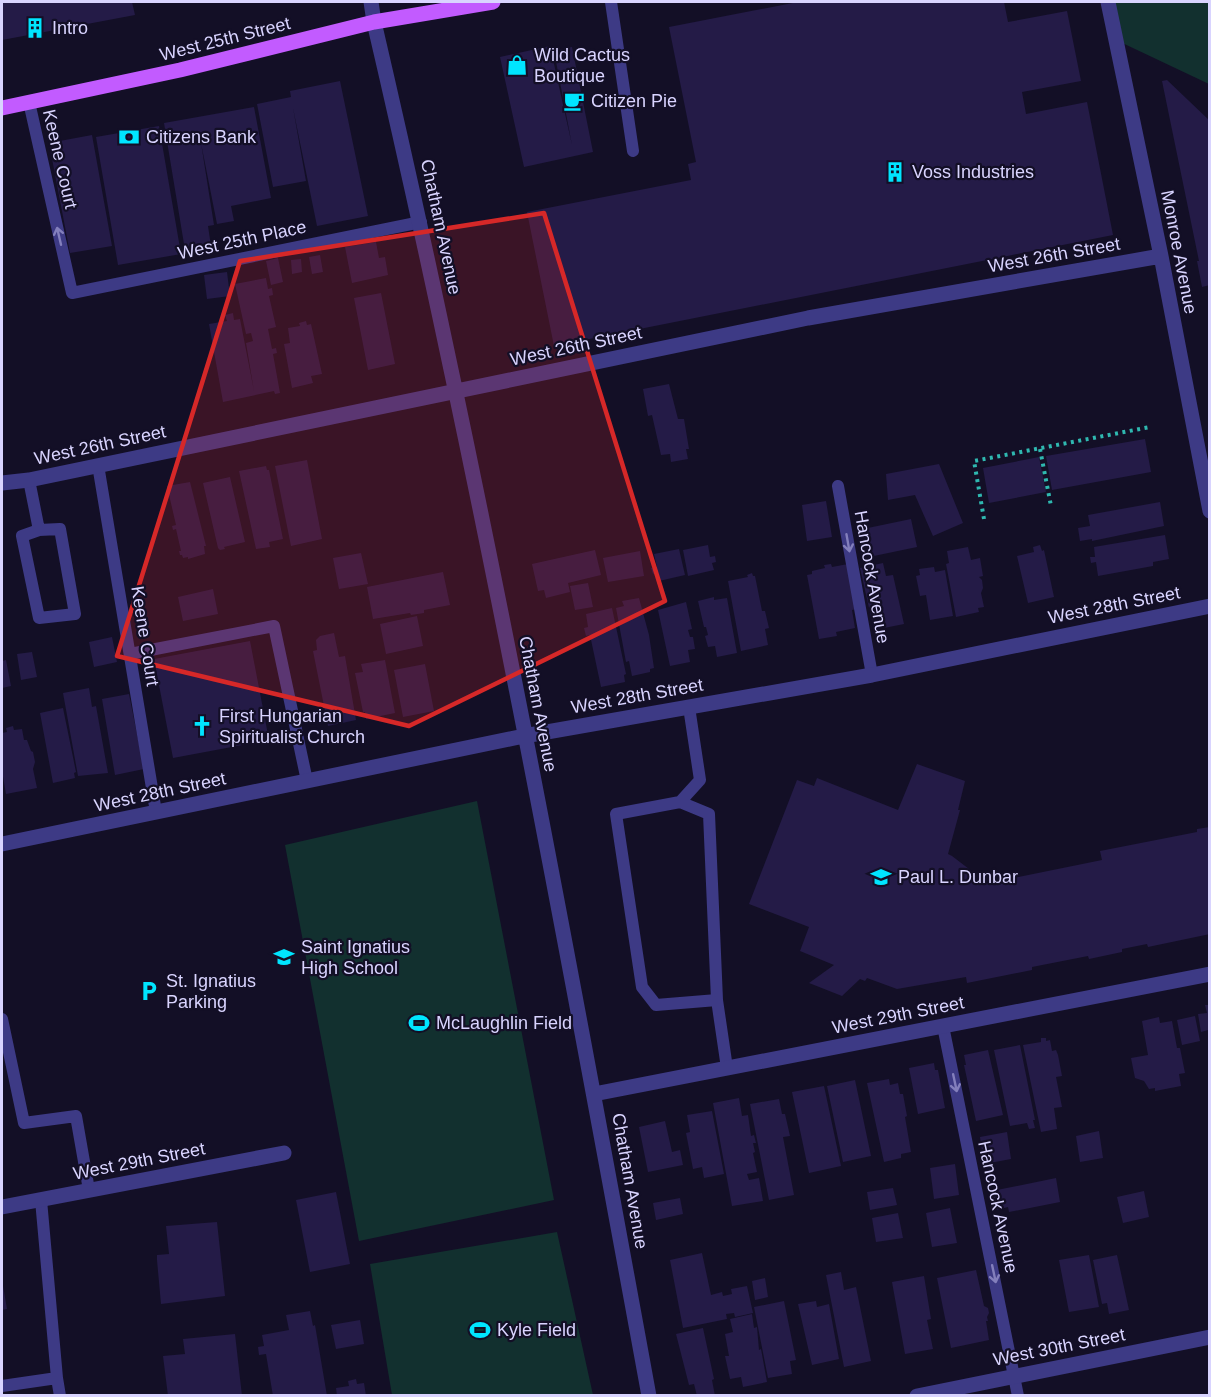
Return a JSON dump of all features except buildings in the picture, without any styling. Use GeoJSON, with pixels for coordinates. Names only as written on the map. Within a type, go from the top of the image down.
{"type":"FeatureCollection","features":[{"type":"Feature","properties":{"kind":"main road","name":"West 25th Street"},"geometry":{"type":"LineString","coordinates":[[2,108],[180,70],[374,22],[493,2]]}},
{"type":"Feature","properties":{"kind":"street","name":"Chatham Avenue"},"geometry":{"type":"LineString","coordinates":[[371,2],[421,222],[456,391],[594,1094],[649,1395]]}},
{"type":"Feature","properties":{"kind":"street","name":"Monroe Avenue"},"geometry":{"type":"LineString","coordinates":[[1108,2],[1161,256],[1209,511]]}},
{"type":"Feature","properties":{"kind":"street","name":"West 26th Street"},"geometry":{"type":"LineString","coordinates":[[2,483],[29,480],[808,318],[1161,256]]}},
{"type":"Feature","properties":{"kind":"street","name":"West 28th Street"},"geometry":{"type":"LineString","coordinates":[[2,844],[524,735],[872,675],[1209,606]]}},
{"type":"Feature","properties":{"kind":"street","name":"West 29th Street"},"geometry":{"type":"LineString","coordinates":[[594,1094],[1209,974]]}},
{"type":"Feature","properties":{"kind":"street","name":"West 29th Street"},"geometry":{"type":"LineString","coordinates":[[2,1207],[284,1153]]}},
{"type":"Feature","properties":{"kind":"street","name":"West 30th Street"},"geometry":{"type":"LineString","coordinates":[[917,1395],[1209,1337]]}},
{"type":"Feature","properties":{"kind":"lane"},"geometry":{"type":"LineString","coordinates":[[611,2],[633,151]]}},
{"type":"Feature","properties":{"kind":"lane","name":"Keene Court"},"geometry":{"type":"LineString","coordinates":[[29,102],[72,293]]}},
{"type":"Feature","properties":{"kind":"lane","name":"West 25th Place"},"geometry":{"type":"LineString","coordinates":[[72,293],[421,222]]}},
{"type":"Feature","properties":{"kind":"lane","name":"Keene Court"},"geometry":{"type":"LineString","coordinates":[[98,465],[156,812]]}},
{"type":"Feature","properties":{"kind":"lane"},"geometry":{"type":"LineString","coordinates":[[29,480],[39,530]]}},
{"type":"Feature","properties":{"kind":"lane","name":"Hancock Avenue"},"geometry":{"type":"LineString","coordinates":[[838,486],[872,675]]}},
{"type":"Feature","properties":{"kind":"lane"},"geometry":{"type":"LineString","coordinates":[[60,529],[75,614],[39,618],[22,536],[39,530],[60,529]]}},
{"type":"Feature","properties":{"kind":"lane"},"geometry":{"type":"LineString","coordinates":[[130,654],[274,626],[307,782]]}},
{"type":"Feature","properties":{"kind":"lane"},"geometry":{"type":"LineString","coordinates":[[680,802],[700,780],[689,707]]}},
{"type":"Feature","properties":{"kind":"lane"},"geometry":{"type":"LineString","coordinates":[[717,1000],[656,1005],[642,987],[616,814],[680,802],[709,814],[717,1000],[727,1068]]}},
{"type":"Feature","properties":{"kind":"lane"},"geometry":{"type":"LineString","coordinates":[[2,1019],[24,1123],[76,1116],[89,1190]]}},
{"type":"Feature","properties":{"kind":"lane","name":"Hancock Avenue"},"geometry":{"type":"LineString","coordinates":[[943,1026],[1018,1395]]}},
{"type":"Feature","properties":{"kind":"lane"},"geometry":{"type":"LineString","coordinates":[[41,1200],[60,1395]]}},
{"type":"Feature","properties":{"kind":"lane"},"geometry":{"type":"LineString","coordinates":[[2,1386],[57,1378]]}},
{"type":"Feature","properties":{"kind":"path"},"geometry":{"type":"LineString","coordinates":[[984,519],[974,461],[1150,427]]}},
{"type":"Feature","properties":{"kind":"path"},"geometry":{"type":"LineString","coordinates":[[1040,448],[1051,506]]}},
{"type":"Feature","properties":{"kind":"highlighted area"},"geometry":{"type":"Polygon","coordinates":[[[544,213],[665,601],[409,726],[117,656],[240,261],[544,213]]]}},
{"type":"Feature","properties":{"kind":"green space"},"geometry":{"type":"Polygon","coordinates":[[[1108,2],[1209,2],[1209,84],[1116,40],[1108,2]]]}},
{"type":"Feature","properties":{"kind":"green space","name":"McLaughlin Field"},"geometry":{"type":"Polygon","coordinates":[[[477,801],[554,1200],[359,1241],[285,845],[477,801]]]}},
{"type":"Feature","properties":{"kind":"green space","name":"Kyle Field"},"geometry":{"type":"Polygon","coordinates":[[[557,1232],[593,1395],[392,1395],[370,1264],[557,1232]]]}},
{"type":"Feature","properties":{"kind":"place","name":"Intro"},"geometry":{"type":"Point","coordinates":[35,28]}},
{"type":"Feature","properties":{"kind":"place","name":"Wild Cactus Boutique"},"geometry":{"type":"Point","coordinates":[517,65]}},
{"type":"Feature","properties":{"kind":"place","name":"Citizen Pie"},"geometry":{"type":"Point","coordinates":[574,101]}},
{"type":"Feature","properties":{"kind":"place","name":"Citizens Bank"},"geometry":{"type":"Point","coordinates":[129,137]}},
{"type":"Feature","properties":{"kind":"place","name":"Voss Industries"},"geometry":{"type":"Point","coordinates":[895,172]}},
{"type":"Feature","properties":{"kind":"place","name":"First Hungarian Spiritualist Church"},"geometry":{"type":"Point","coordinates":[202,726]}},
{"type":"Feature","properties":{"kind":"place","name":"Paul L. Dunbar"},"geometry":{"type":"Point","coordinates":[881,877]}},
{"type":"Feature","properties":{"kind":"place","name":"Saint Ignatius High School"},"geometry":{"type":"Point","coordinates":[284,957]}},
{"type":"Feature","properties":{"kind":"place","name":"St. Ignatius Parking"},"geometry":{"type":"Point","coordinates":[149,991]}},
{"type":"Feature","properties":{"kind":"place","name":"McLaughlin Field"},"geometry":{"type":"Point","coordinates":[419,1023]}},
{"type":"Feature","properties":{"kind":"place","name":"Kyle Field"},"geometry":{"type":"Point","coordinates":[480,1330]}}]}
